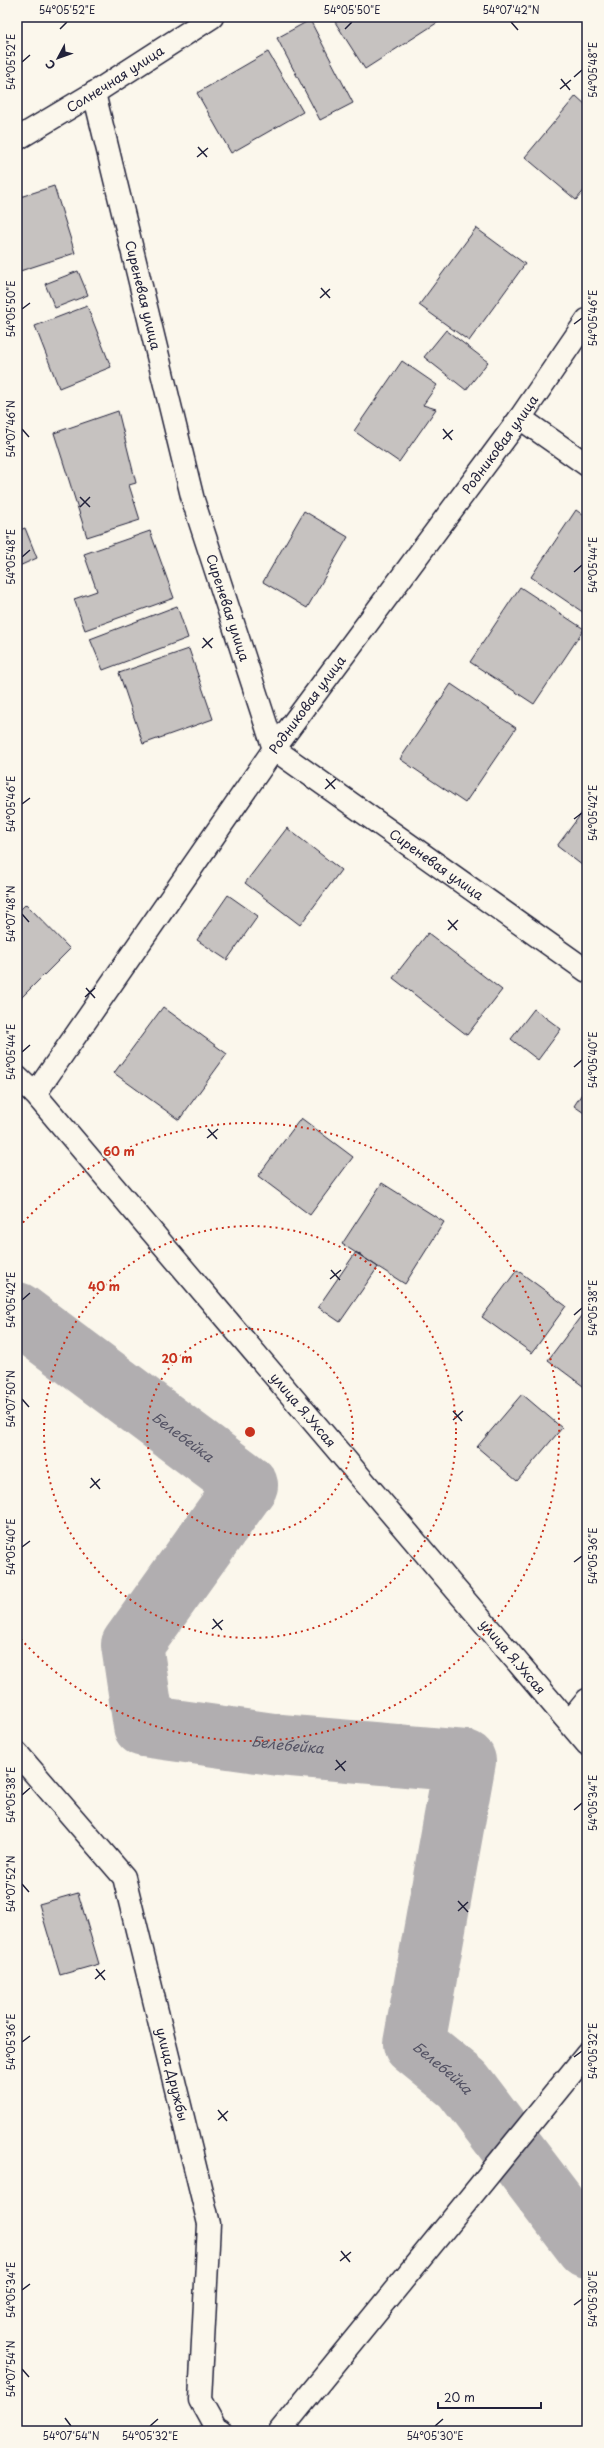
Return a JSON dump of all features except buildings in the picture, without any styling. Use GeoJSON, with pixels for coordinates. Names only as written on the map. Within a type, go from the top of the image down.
{"type":"FeatureCollection","features":[{"type":"Feature","properties":{"kind":"street","name":"Солнечная улица"},"geometry":{"type":"LineString","coordinates":[[17,139],[94,93],[212,17]]}},
{"type":"Feature","properties":{"kind":"street","name":"Сиреневая улица"},"geometry":{"type":"LineString","coordinates":[[94,93],[193,500],[274,749],[587,971]]}},
{"type":"Feature","properties":{"kind":"street","name":"Родниковая улица"},"geometry":{"type":"LineString","coordinates":[[35,1094],[274,749],[520,418],[587,320]]}},
{"type":"Feature","properties":{"kind":"street"},"geometry":{"type":"LineString","coordinates":[[520,418],[587,465]]}},
{"type":"Feature","properties":{"kind":"street","name":"улица Я.Ухсая"},"geometry":{"type":"LineString","coordinates":[[17,1077],[35,1094],[570,1721],[587,1744]]}},
{"type":"Feature","properties":{"kind":"street"},"geometry":{"type":"LineString","coordinates":[[570,1721],[587,1700]]}},
{"type":"Feature","properties":{"kind":"street","name":"улица Дружбы"},"geometry":{"type":"LineString","coordinates":[[17,1753],[124,1877],[209,2224],[200,2400],[216,2429],[220,2431]]}},
{"type":"Feature","properties":{"kind":"street"},"geometry":{"type":"LineString","coordinates":[[280,2431],[587,2054]]}},
{"type":"Feature","properties":{"kind":"waterway","name":"Белебейка"},"geometry":{"type":"LineString","coordinates":[[17,1313],[247,1485],[132,1645],[144,1726],[280,1745],[465,1761],[414,2044],[463,2084],[587,2247]]}}]}
